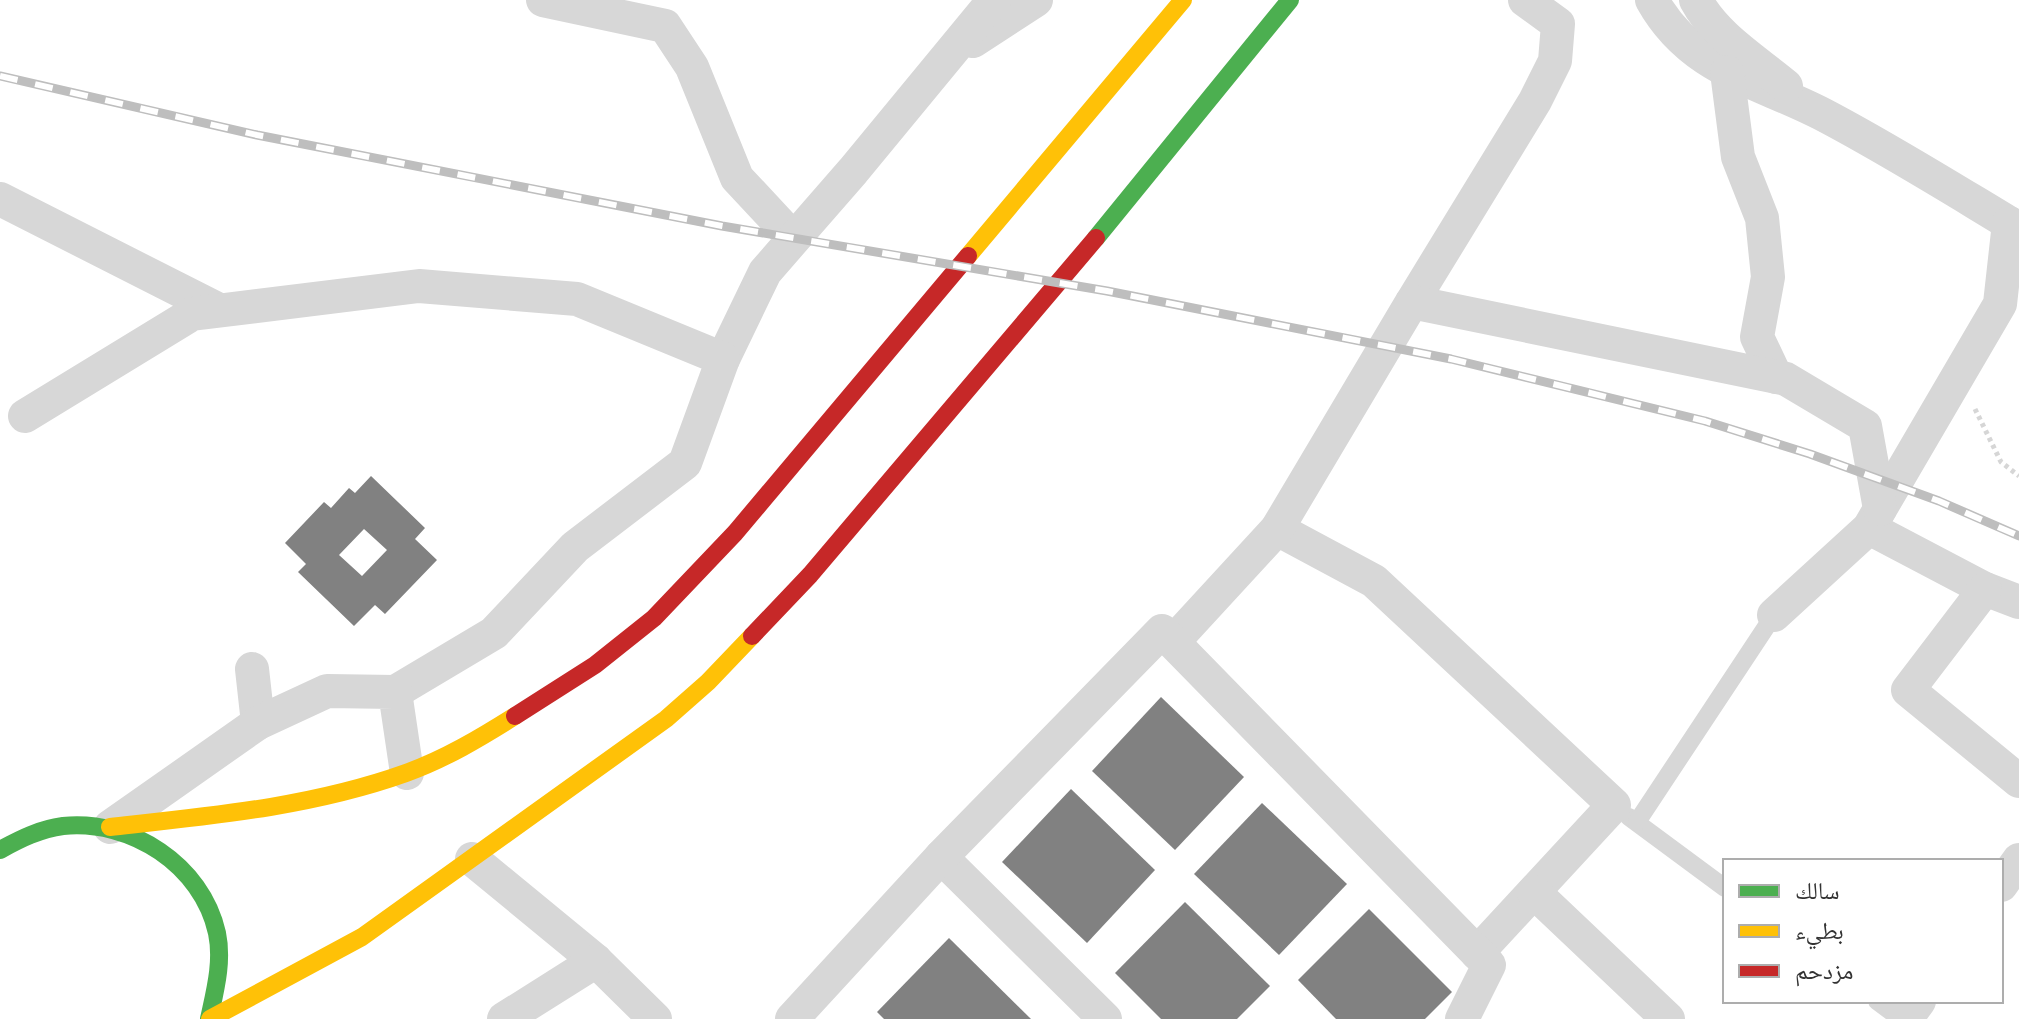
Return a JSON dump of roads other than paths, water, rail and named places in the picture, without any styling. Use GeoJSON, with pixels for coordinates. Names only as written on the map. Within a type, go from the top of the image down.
{"type":"FeatureCollection","features":[{"type":"Feature","properties":{"kind":"main road"},"geometry":{"type":"LineString","coordinates":[[7,846],[45,829],[77,825],[110,827],[260,810],[338,793],[407,773],[471,744],[595,665],[654,618],[735,533],[1183,0]]}},
{"type":"Feature","properties":{"kind":"main road"},"geometry":{"type":"LineString","coordinates":[[210,1019],[362,937],[666,719],[765,624],[810,575],[1126,202],[1290,0]]}},
{"type":"Feature","properties":{"kind":"main road"},"geometry":{"type":"LineString","coordinates":[[110,827],[145,840],[175,861],[199,890],[214,924],[220,960],[210,1019]]}},
{"type":"Feature","properties":{"kind":"street"},"geometry":{"type":"LineString","coordinates":[[543,0],[665,26],[692,67],[737,178],[793,238]]}},
{"type":"Feature","properties":{"kind":"street"},"geometry":{"type":"LineString","coordinates":[[110,827],[258,723],[327,691],[395,692],[494,633],[575,547],[685,463],[723,359],[765,272],[994,0]]}},
{"type":"Feature","properties":{"kind":"street"},"geometry":{"type":"LineString","coordinates":[[946,59],[1036,0]]}},
{"type":"Feature","properties":{"kind":"street"},"geometry":{"type":"LineString","coordinates":[[1173,642],[1277,529],[1535,101],[1555,61],[1558,24],[1525,0]]}},
{"type":"Feature","properties":{"kind":"street"},"geometry":{"type":"LineString","coordinates":[[1652,0],[1663,19],[1698,55],[1727,72],[1821,114],[2014,226],[2000,304],[1875,518],[1774,615]]}},
{"type":"Feature","properties":{"kind":"street"},"geometry":{"type":"LineString","coordinates":[[1696,0],[1702,12],[1720,31],[1821,114]]}},
{"type":"Feature","properties":{"kind":"street"},"geometry":{"type":"LineString","coordinates":[[1727,72],[1738,157],[1762,218],[1768,277],[1757,337],[1776,377]]}},
{"type":"Feature","properties":{"kind":"street"},"geometry":{"type":"LineString","coordinates":[[0,199],[219,310]]}},
{"type":"Feature","properties":{"kind":"street"},"geometry":{"type":"LineString","coordinates":[[25,416],[192,314],[419,286],[577,299],[723,359]]}},
{"type":"Feature","properties":{"kind":"street"},"geometry":{"type":"LineString","coordinates":[[1412,302],[1786,379],[1865,426],[1875,518]]}},
{"type":"Feature","properties":{"kind":"street"},"geometry":{"type":"LineString","coordinates":[[1875,518],[1985,589],[2019,602]]}},
{"type":"Feature","properties":{"kind":"street"},"geometry":{"type":"LineString","coordinates":[[1277,529],[1374,581],[1626,814],[1534,892],[1477,953]]}},
{"type":"Feature","properties":{"kind":"street"},"geometry":{"type":"LineString","coordinates":[[1985,589],[1908,690],[2019,781]]}},
{"type":"Feature","properties":{"kind":"street"},"geometry":{"type":"LineString","coordinates":[[792,1019],[941,857],[1162,631],[1489,965],[1462,1019]]}},
{"type":"Feature","properties":{"kind":"street"},"geometry":{"type":"LineString","coordinates":[[252,669],[258,723]]}},
{"type":"Feature","properties":{"kind":"street"},"geometry":{"type":"LineString","coordinates":[[395,692],[407,773]]}},
{"type":"Feature","properties":{"kind":"street"},"geometry":{"type":"LineString","coordinates":[[941,857],[1105,1019]]}},
{"type":"Feature","properties":{"kind":"street"},"geometry":{"type":"LineString","coordinates":[[472,859],[596,961],[655,1019]]}},
{"type":"Feature","properties":{"kind":"street"},"geometry":{"type":"LineString","coordinates":[[2003,882],[2019,860]]}},
{"type":"Feature","properties":{"kind":"street"},"geometry":{"type":"LineString","coordinates":[[1534,892],[1668,1019]]}},
{"type":"Feature","properties":{"kind":"street"},"geometry":{"type":"LineString","coordinates":[[504,1019],[596,961]]}},
{"type":"Feature","properties":{"kind":"street"},"geometry":{"type":"LineString","coordinates":[[1904,1019],[1917,1003]]}},
{"type":"Feature","properties":{"kind":"lane"},"geometry":{"type":"LineString","coordinates":[[1723,887],[1626,814],[1774,615]]}},
{"type":"Feature","properties":{"kind":"lane"},"geometry":{"type":"LineString","coordinates":[[0,827],[7,846]]}},
{"type":"Feature","properties":{"kind":"lane"},"geometry":{"type":"LineString","coordinates":[[1880,1003],[1904,1019]]}},
{"type":"Feature","properties":{"kind":"railway"},"geometry":{"type":"LineString","coordinates":[[0,76],[257,135],[722,226],[1107,291],[1451,359],[1705,421],[1810,454],[1939,501],[2019,536]]}}]}
